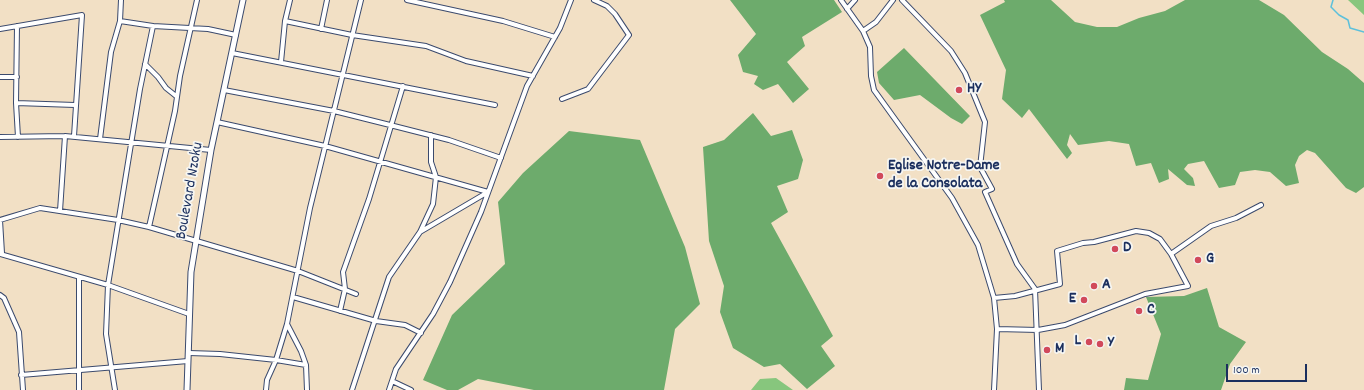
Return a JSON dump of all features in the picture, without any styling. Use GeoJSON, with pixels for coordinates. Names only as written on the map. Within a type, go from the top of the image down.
{"type":"FeatureCollection","features":[{"type":"Feature","properties":{"kind":"street"},"geometry":{"type":"LineString","coordinates":[[100,139],[111,52],[120,21],[121,0]]}},
{"type":"Feature","properties":{"kind":"street"},"geometry":{"type":"LineString","coordinates":[[149,227],[175,111],[176,96],[196,0]]}},
{"type":"Feature","properties":{"kind":"street","name":"Boulevard Nzoku"},"geometry":{"type":"LineString","coordinates":[[187,390],[191,272],[211,150],[243,0]]}},
{"type":"Feature","properties":{"kind":"street"},"geometry":{"type":"LineString","coordinates":[[281,62],[285,21],[290,0]]}},
{"type":"Feature","properties":{"kind":"street"},"geometry":{"type":"LineString","coordinates":[[321,29],[327,0]]}},
{"type":"Feature","properties":{"kind":"street"},"geometry":{"type":"LineString","coordinates":[[266,390],[267,380],[276,360],[287,324],[310,208],[361,0]]}},
{"type":"Feature","properties":{"kind":"street"},"geometry":{"type":"LineString","coordinates":[[407,0],[503,21],[555,37]]}},
{"type":"Feature","properties":{"kind":"street"},"geometry":{"type":"LineString","coordinates":[[389,390],[396,368],[421,333],[450,282],[488,192],[527,86],[555,37],[571,0]]}},
{"type":"Feature","properties":{"kind":"street"},"geometry":{"type":"LineString","coordinates":[[562,99],[588,89],[597,80],[629,35],[615,14],[607,6],[594,0]]}},
{"type":"Feature","properties":{"kind":"street"},"geometry":{"type":"LineString","coordinates":[[841,0],[863,31],[870,47],[871,76],[874,90],[952,198],[978,245],[994,298],[996,329],[994,390]]}},
{"type":"Feature","properties":{"kind":"street"},"geometry":{"type":"LineString","coordinates":[[847,9],[855,0]]}},
{"type":"Feature","properties":{"kind":"street"},"geometry":{"type":"LineString","coordinates":[[863,31],[876,22],[893,0]]}},
{"type":"Feature","properties":{"kind":"street"},"geometry":{"type":"LineString","coordinates":[[902,0],[951,51],[965,73],[985,122],[980,167],[992,189],[985,192],[1017,264],[1035,289],[1038,330],[1039,390]]}},
{"type":"Feature","properties":{"kind":"street"},"geometry":{"type":"LineString","coordinates":[[0,30],[82,16],[74,136]]}},
{"type":"Feature","properties":{"kind":"street"},"geometry":{"type":"LineString","coordinates":[[120,21],[153,26],[208,29],[236,35]]}},
{"type":"Feature","properties":{"kind":"street"},"geometry":{"type":"LineString","coordinates":[[285,21],[352,35],[426,46],[466,61],[533,76]]}},
{"type":"Feature","properties":{"kind":"street"},"geometry":{"type":"LineString","coordinates":[[17,26],[16,103],[18,137]]}},
{"type":"Feature","properties":{"kind":"street"},"geometry":{"type":"LineString","coordinates":[[115,390],[106,334],[108,285],[131,143],[153,26]]}},
{"type":"Feature","properties":{"kind":"street"},"geometry":{"type":"LineString","coordinates":[[232,53],[495,105]]}},
{"type":"Feature","properties":{"kind":"street"},"geometry":{"type":"LineString","coordinates":[[145,64],[158,77],[166,88],[176,96]]}},
{"type":"Feature","properties":{"kind":"street"},"geometry":{"type":"LineString","coordinates":[[0,77],[17,77]]}},
{"type":"Feature","properties":{"kind":"street"},"geometry":{"type":"LineString","coordinates":[[340,311],[345,289],[343,272],[367,206],[390,125],[403,86]]}},
{"type":"Feature","properties":{"kind":"street"},"geometry":{"type":"LineString","coordinates":[[224,90],[390,125],[501,158]]}},
{"type":"Feature","properties":{"kind":"street"},"geometry":{"type":"LineString","coordinates":[[16,103],[75,104]]}},
{"type":"Feature","properties":{"kind":"street"},"geometry":{"type":"LineString","coordinates":[[217,122],[325,146],[488,192]]}},
{"type":"Feature","properties":{"kind":"street"},"geometry":{"type":"LineString","coordinates":[[60,211],[65,136]]}},
{"type":"Feature","properties":{"kind":"street"},"geometry":{"type":"LineString","coordinates":[[0,138],[74,136],[211,150]]}},
{"type":"Feature","properties":{"kind":"street"},"geometry":{"type":"LineString","coordinates":[[352,390],[376,321],[389,277],[420,232],[433,204],[436,177],[431,162],[431,136]]}},
{"type":"Feature","properties":{"kind":"street"},"geometry":{"type":"LineString","coordinates":[[420,232],[488,192]]}},
{"type":"Feature","properties":{"kind":"street"},"geometry":{"type":"LineString","coordinates":[[1171,254],[1211,226],[1236,218],[1262,205]]}},
{"type":"Feature","properties":{"kind":"street"},"geometry":{"type":"LineString","coordinates":[[189,314],[108,285],[1,254],[0,220],[40,208],[118,220],[149,227],[298,271],[356,294]]}},
{"type":"Feature","properties":{"kind":"street"},"geometry":{"type":"LineString","coordinates":[[994,298],[1015,296],[1035,289],[1060,284],[1058,251],[1083,243],[1094,242],[1136,231],[1149,233],[1160,239],[1171,254],[1188,286],[1145,294],[1066,325],[1038,330],[996,329]]}},
{"type":"Feature","properties":{"kind":"street"},"geometry":{"type":"LineString","coordinates":[[80,277],[80,390]]}},
{"type":"Feature","properties":{"kind":"street"},"geometry":{"type":"LineString","coordinates":[[0,294],[4,298],[18,332],[23,390]]}},
{"type":"Feature","properties":{"kind":"street"},"geometry":{"type":"LineString","coordinates":[[293,297],[376,321],[406,325],[421,333]]}},
{"type":"Feature","properties":{"kind":"street"},"geometry":{"type":"LineString","coordinates":[[287,324],[302,351],[306,365],[307,390]]}},
{"type":"Feature","properties":{"kind":"street"},"geometry":{"type":"LineString","coordinates":[[189,353],[276,360],[306,365]]}},
{"type":"Feature","properties":{"kind":"street"},"geometry":{"type":"LineString","coordinates":[[21,375],[188,360]]}},
{"type":"Feature","properties":{"kind":"street"},"geometry":{"type":"LineString","coordinates":[[392,381],[411,390]]}},
{"type":"Feature","properties":{"kind":"green space"},"geometry":{"type":"Polygon","coordinates":[[[730,0],[834,0],[842,12],[802,37],[805,46],[787,62],[809,89],[793,103],[778,84],[763,90],[754,84],[758,76],[743,72],[738,55],[756,34],[730,0]]]}},
{"type":"Feature","properties":{"kind":"green space"},"geometry":{"type":"Polygon","coordinates":[[[1004,0],[1051,0],[1075,22],[1097,27],[1117,27],[1139,18],[1165,11],[1185,0],[1259,0],[1284,15],[1322,52],[1348,69],[1364,83],[1364,187],[1356,193],[1346,188],[1315,153],[1307,150],[1299,156],[1295,165],[1299,183],[1286,186],[1270,172],[1255,170],[1240,172],[1235,185],[1219,188],[1204,161],[1188,164],[1184,169],[1193,178],[1195,186],[1187,185],[1168,169],[1169,179],[1159,183],[1151,163],[1136,166],[1129,144],[1109,141],[1078,145],[1070,134],[1067,145],[1072,153],[1067,159],[1029,109],[1022,118],[1002,99],[1006,70],[980,15],[1005,2],[1004,0]]]}},
{"type":"Feature","properties":{"kind":"green space"},"geometry":{"type":"Polygon","coordinates":[[[1348,0],[1364,0],[1364,15],[1348,0]]]}},
{"type":"Feature","properties":{"kind":"green space"},"geometry":{"type":"Polygon","coordinates":[[[904,48],[970,116],[962,124],[951,118],[920,95],[894,100],[879,83],[877,72],[904,48]]]}},
{"type":"Feature","properties":{"kind":"green space"},"geometry":{"type":"Polygon","coordinates":[[[753,113],[771,136],[792,130],[803,160],[798,179],[777,186],[788,212],[771,223],[833,336],[821,346],[835,366],[807,389],[780,364],[764,367],[733,348],[720,312],[724,286],[709,241],[703,147],[724,140],[753,113]]]}},
{"type":"Feature","properties":{"kind":"green space"},"geometry":{"type":"Polygon","coordinates":[[[569,131],[640,140],[685,247],[700,304],[675,329],[664,390],[534,390],[478,379],[458,390],[447,390],[423,380],[452,315],[505,264],[498,202],[523,173],[569,131]]]}},
{"type":"Feature","properties":{"kind":"green space"},"geometry":{"type":"Polygon","coordinates":[[[1207,288],[1219,327],[1246,342],[1230,364],[1221,390],[1124,390],[1126,378],[1148,380],[1161,334],[1146,297],[1184,296],[1207,288]]]}},
{"type":"Feature","properties":{"kind":"green space"},"geometry":{"type":"Polygon","coordinates":[[[776,378],[793,390],[751,390],[760,379],[776,378]]]}},
{"type":"Feature","properties":{"kind":"waterway"},"geometry":{"type":"LineString","coordinates":[[1333,0],[1331,7],[1339,15],[1348,20],[1350,28],[1364,32]]}},
{"type":"Feature","properties":{"kind":"place","name":"HY"},"geometry":{"type":"Point","coordinates":[959,90]}},
{"type":"Feature","properties":{"kind":"place","name":"Eglise Notre-Dame de la Consolata"},"geometry":{"type":"Point","coordinates":[880,176]}},
{"type":"Feature","properties":{"kind":"place","name":"D"},"geometry":{"type":"Point","coordinates":[1115,249]}},
{"type":"Feature","properties":{"kind":"place","name":"G"},"geometry":{"type":"Point","coordinates":[1198,260]}},
{"type":"Feature","properties":{"kind":"place","name":"A"},"geometry":{"type":"Point","coordinates":[1094,286]}},
{"type":"Feature","properties":{"kind":"place","name":"E"},"geometry":{"type":"Point","coordinates":[1084,300]}},
{"type":"Feature","properties":{"kind":"place","name":"C"},"geometry":{"type":"Point","coordinates":[1139,311]}},
{"type":"Feature","properties":{"kind":"place","name":"L"},"geometry":{"type":"Point","coordinates":[1089,342]}},
{"type":"Feature","properties":{"kind":"place","name":"Y"},"geometry":{"type":"Point","coordinates":[1100,344]}},
{"type":"Feature","properties":{"kind":"place","name":"M"},"geometry":{"type":"Point","coordinates":[1047,350]}}]}
